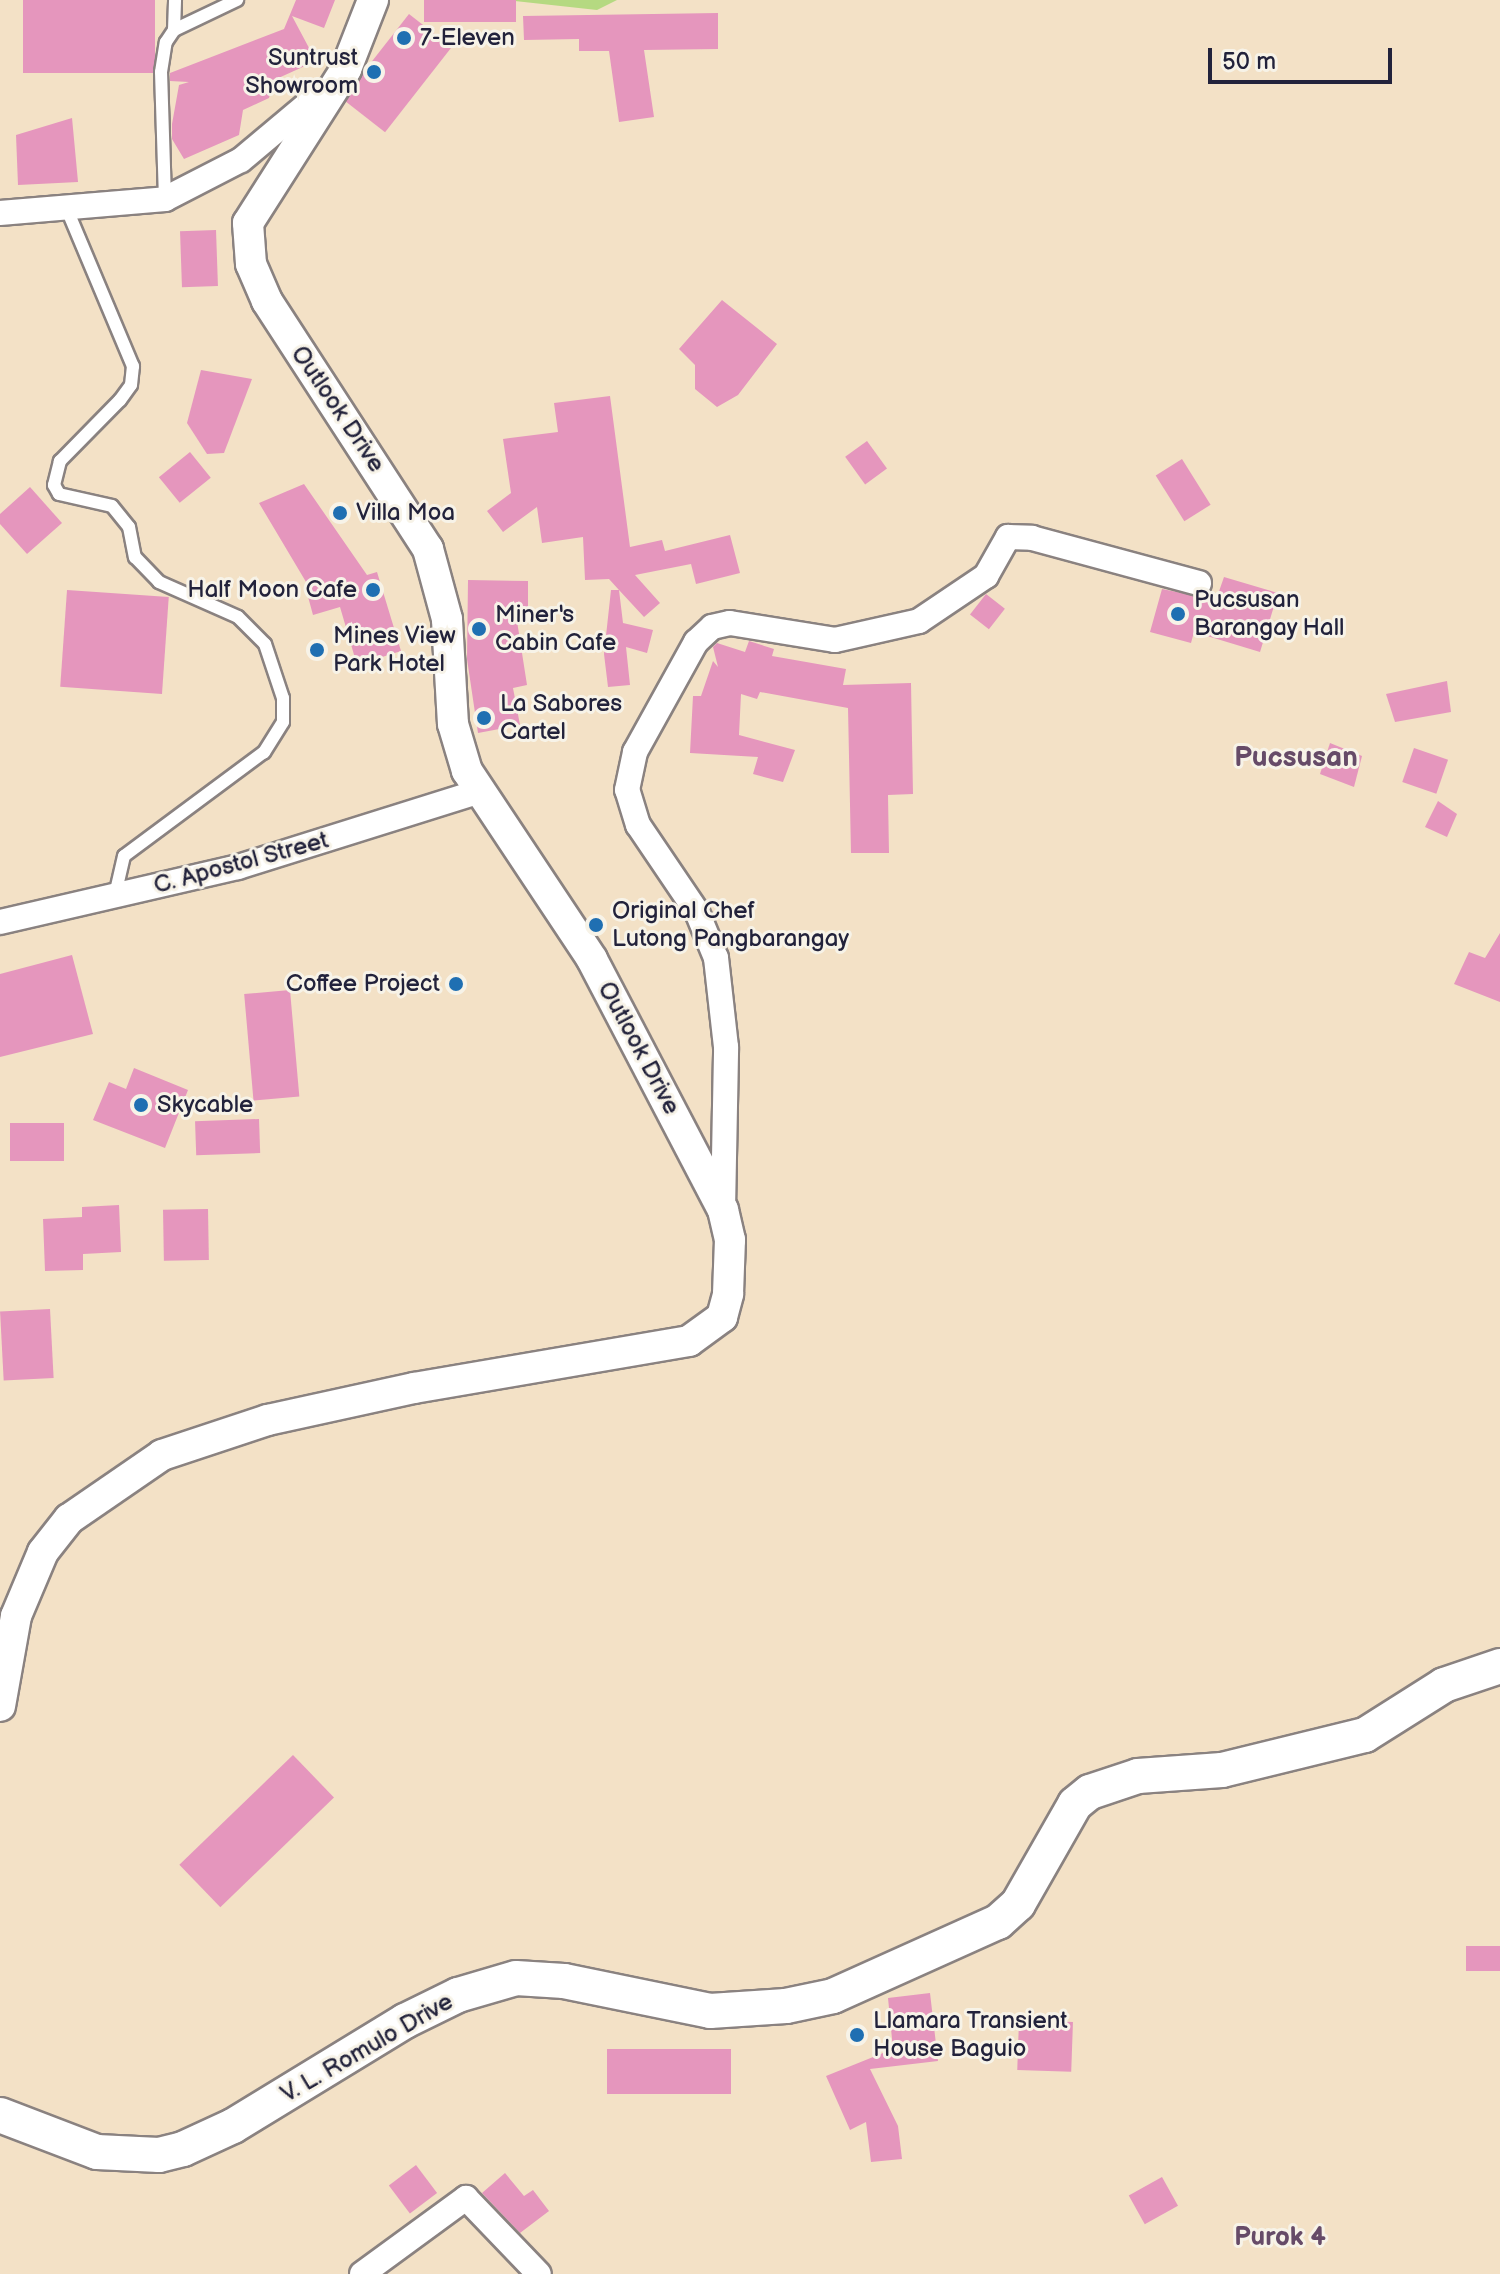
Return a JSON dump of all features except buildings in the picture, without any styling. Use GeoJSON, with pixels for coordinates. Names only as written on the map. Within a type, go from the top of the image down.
{"type":"FeatureCollection","features":[{"type":"Feature","properties":{"kind":"main road","name":"V. L. Romulo Drive"},"geometry":{"type":"LineString","coordinates":[[0,2115],[97,2152],[159,2155],[183,2149],[233,2126],[405,2021],[470,1990],[516,1978],[564,1981],[710,2011],[786,2006],[833,1996],[998,1922],[1018,1904],[1075,1804],[1090,1792],[1138,1776],[1222,1770],[1365,1735],[1444,1685],[1500,1666]]}},
{"type":"Feature","properties":{"kind":"street","name":"Outlook Drive"},"geometry":{"type":"LineString","coordinates":[[0,1706],[16,1616],[43,1552],[69,1519],[108,1487],[162,1455],[268,1420],[414,1388],[689,1341],[722,1317],[731,1273],[723,1210],[592,959],[478,792],[453,724],[447,619],[428,549],[267,301],[246,242],[248,223],[346,69],[373,0]]}},
{"type":"Feature","properties":{"kind":"street"},"geometry":{"type":"LineString","coordinates":[[0,213],[165,199],[241,160],[282,130],[346,69]]}},
{"type":"Feature","properties":{"kind":"street"},"geometry":{"type":"LineString","coordinates":[[723,1210],[726,1047],[716,958],[697,912],[638,825],[627,790],[635,752],[696,642],[712,627],[730,623],[835,640],[919,621],[986,576],[1008,537],[1032,538],[1199,583]]}},
{"type":"Feature","properties":{"kind":"street","name":"C. Apostol Street"},"geometry":{"type":"LineString","coordinates":[[0,922],[238,867],[478,792]]}},
{"type":"Feature","properties":{"kind":"street"},"geometry":{"type":"LineString","coordinates":[[362,2274],[466,2198],[539,2274]]}},
{"type":"Feature","properties":{"kind":"lane"},"geometry":{"type":"LineString","coordinates":[[165,199],[161,55],[174,30],[175,0]]}},
{"type":"Feature","properties":{"kind":"lane"},"geometry":{"type":"LineString","coordinates":[[174,30],[237,0]]}},
{"type":"Feature","properties":{"kind":"lane"},"geometry":{"type":"LineString","coordinates":[[66,207],[133,366],[131,385],[60,461],[54,485],[59,494],[112,506],[129,527],[135,557],[159,582],[238,617],[265,644],[283,698],[283,722],[264,752],[124,856],[115,895]]}},
{"type":"Feature","properties":{"kind":"green space"},"geometry":{"type":"Polygon","coordinates":[[[506,0],[617,0],[597,10],[506,0]]]}},
{"type":"Feature","properties":{"kind":"place","name":"7-Eleven"},"geometry":{"type":"Point","coordinates":[404,38]}},
{"type":"Feature","properties":{"kind":"place","name":"Suntrust Showroom"},"geometry":{"type":"Point","coordinates":[374,72]}},
{"type":"Feature","properties":{"kind":"place","name":"Villa Moa"},"geometry":{"type":"Point","coordinates":[340,513]}},
{"type":"Feature","properties":{"kind":"place","name":"Half Moon Cafe"},"geometry":{"type":"Point","coordinates":[373,590]}},
{"type":"Feature","properties":{"kind":"place","name":"Pucsusan Barangay Hall"},"geometry":{"type":"Point","coordinates":[1178,614]}},
{"type":"Feature","properties":{"kind":"place","name":"Miner's Cabin Cafe"},"geometry":{"type":"Point","coordinates":[479,629]}},
{"type":"Feature","properties":{"kind":"place","name":"Mines View Park Hotel"},"geometry":{"type":"Point","coordinates":[317,650]}},
{"type":"Feature","properties":{"kind":"place","name":"La Sabores Cartel"},"geometry":{"type":"Point","coordinates":[484,718]}},
{"type":"Feature","properties":{"kind":"place","name":"Original Chef Lutong Pangbarangay"},"geometry":{"type":"Point","coordinates":[596,925]}},
{"type":"Feature","properties":{"kind":"place","name":"Coffee Project"},"geometry":{"type":"Point","coordinates":[456,984]}},
{"type":"Feature","properties":{"kind":"place","name":"Skycable"},"geometry":{"type":"Point","coordinates":[141,1105]}},
{"type":"Feature","properties":{"kind":"place","name":"Llamara Transient House Baguio"},"geometry":{"type":"Point","coordinates":[857,2035]}},
{"type":"Feature","properties":{"kind":"district","name":"Pucsusan"},"geometry":{"type":"Point","coordinates":[1296,758]}},
{"type":"Feature","properties":{"kind":"district","name":"Purok 4"},"geometry":{"type":"Point","coordinates":[1280,2238]}}]}
